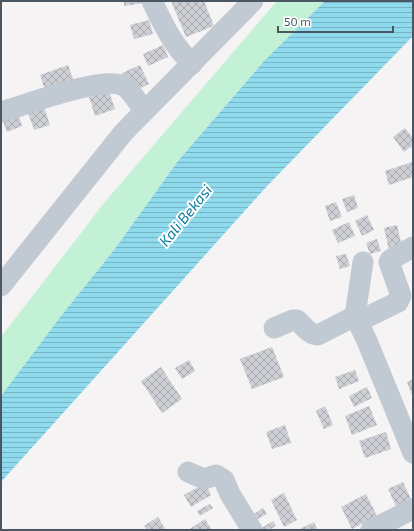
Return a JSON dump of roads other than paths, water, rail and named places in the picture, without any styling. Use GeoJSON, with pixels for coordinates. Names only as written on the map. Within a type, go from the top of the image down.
{"type":"FeatureCollection","features":[{"type":"Feature","properties":{"kind":"street"},"geometry":{"type":"LineString","coordinates":[[152,1],[170,37],[179,51],[192,64]]}},
{"type":"Feature","properties":{"kind":"street"},"geometry":{"type":"LineString","coordinates":[[1,286],[38,241],[97,164],[144,110],[192,64],[253,1]]}},
{"type":"Feature","properties":{"kind":"street"},"geometry":{"type":"LineString","coordinates":[[1,112],[72,90],[104,84],[125,87],[144,110]]}},
{"type":"Feature","properties":{"kind":"street"},"geometry":{"type":"LineString","coordinates":[[274,328],[293,320],[297,320],[308,332],[318,335],[398,302],[400,296],[389,262],[413,247]]}},
{"type":"Feature","properties":{"kind":"street"},"geometry":{"type":"LineString","coordinates":[[363,262],[356,319],[367,341],[413,452]]}},
{"type":"Feature","properties":{"kind":"street"},"geometry":{"type":"LineString","coordinates":[[188,472],[204,479],[216,475],[224,480],[230,494],[252,530]]}},
{"type":"Feature","properties":{"kind":"street"},"geometry":{"type":"LineString","coordinates":[[370,530],[413,509]]}},
{"type":"Feature","properties":{"kind":"water","name":"Kali Bekasi"},"geometry":{"type":"Polygon","coordinates":[[[325,1],[413,1],[413,36],[268,185],[1,482],[1,396],[61,316],[114,250],[178,161],[265,60],[325,1]]]}}]}
